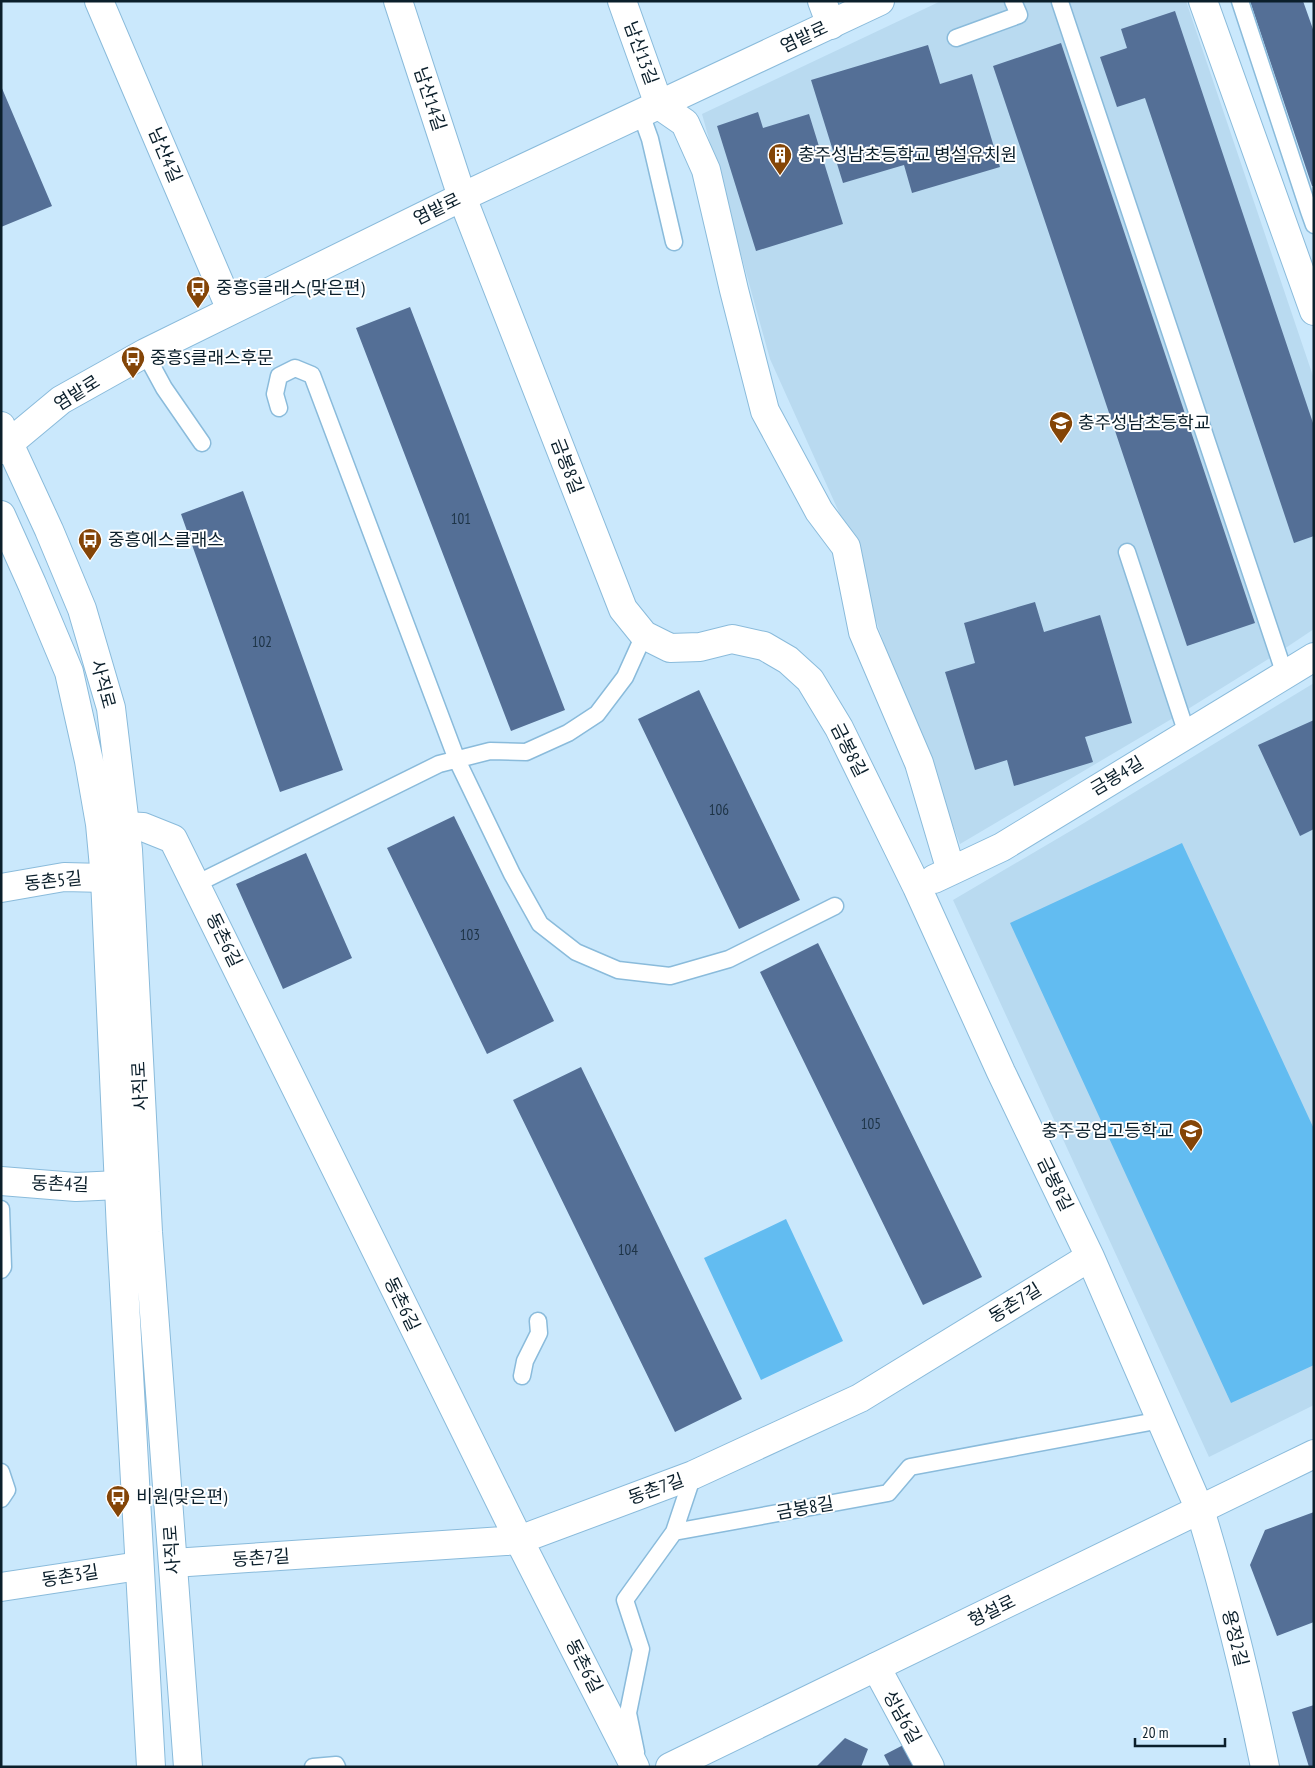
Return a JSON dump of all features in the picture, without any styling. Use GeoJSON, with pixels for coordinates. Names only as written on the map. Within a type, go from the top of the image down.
{"type":"FeatureCollection","features":[{"type":"Feature","properties":{"kind":"street","name":"남산4길"},"geometry":{"type":"LineString","coordinates":[[99,1],[231,310]]}},
{"type":"Feature","properties":{"kind":"street","name":"남산14길"},"geometry":{"type":"LineString","coordinates":[[398,1],[462,197]]}},
{"type":"Feature","properties":{"kind":"street","name":"남산13길"},"geometry":{"type":"LineString","coordinates":[[622,1],[650,109]]}},
{"type":"Feature","properties":{"kind":"street","name":"염밭로"},"geometry":{"type":"LineString","coordinates":[[4,440],[61,400],[145,352],[462,197],[650,109],[826,13],[880,1]]}},
{"type":"Feature","properties":{"kind":"street"},"geometry":{"type":"LineString","coordinates":[[1204,1],[1314,311]]}},
{"type":"Feature","properties":{"kind":"street"},"geometry":{"type":"LineString","coordinates":[[650,109],[685,123],[706,170],[765,411],[819,511],[846,547],[863,632],[919,762],[950,871]]}},
{"type":"Feature","properties":{"kind":"street","name":"금봉8길"},"geometry":{"type":"LineString","coordinates":[[462,197],[623,609],[644,635],[670,648],[700,647],[732,639],[764,646],[788,660],[810,680],[839,728],[917,887],[1001,1072],[1090,1257],[1200,1510]]}},
{"type":"Feature","properties":{"kind":"street","name":"사직로"},"geometry":{"type":"LineString","coordinates":[[4,440],[49,530],[82,609],[111,708],[128,850],[148,1232],[188,1767]]}},
{"type":"Feature","properties":{"kind":"street","name":"사직로"},"geometry":{"type":"LineString","coordinates":[[1,515],[69,672],[90,761],[100,824],[105,878],[119,1185],[151,1767]]}},
{"type":"Feature","properties":{"kind":"street","name":"금봉4길"},"geometry":{"type":"LineString","coordinates":[[917,887],[1002,847],[1314,658]]}},
{"type":"Feature","properties":{"kind":"street","name":"동촌6길"},"geometry":{"type":"LineString","coordinates":[[125,826],[143,827],[173,839],[519,1540],[635,1767]]}},
{"type":"Feature","properties":{"kind":"street","name":"동촌5길"},"geometry":{"type":"LineString","coordinates":[[1,888],[64,876],[105,878]]}},
{"type":"Feature","properties":{"kind":"street","name":"동촌4길"},"geometry":{"type":"LineString","coordinates":[[1,1182],[76,1187],[119,1185]]}},
{"type":"Feature","properties":{"kind":"street","name":"동촌7길"},"geometry":{"type":"LineString","coordinates":[[173,1563],[519,1540],[694,1475],[860,1398],[1090,1257]]}},
{"type":"Feature","properties":{"kind":"street","name":"형설로"},"geometry":{"type":"LineString","coordinates":[[670,1767],[1314,1454]]}},
{"type":"Feature","properties":{"kind":"street","name":"용정2길"},"geometry":{"type":"LineString","coordinates":[[1200,1510],[1250,1698],[1265,1767]]}},
{"type":"Feature","properties":{"kind":"street","name":"동촌3길"},"geometry":{"type":"LineString","coordinates":[[1,1587],[139,1566]]}},
{"type":"Feature","properties":{"kind":"street","name":"성남6길"},"geometry":{"type":"LineString","coordinates":[[876,1667],[930,1767]]}},
{"type":"Feature","properties":{"kind":"lane"},"geometry":{"type":"LineString","coordinates":[[956,38],[1019,15],[1013,1]]}},
{"type":"Feature","properties":{"kind":"lane"},"geometry":{"type":"LineString","coordinates":[[1240,1],[1312,215]]}},
{"type":"Feature","properties":{"kind":"lane"},"geometry":{"type":"LineString","coordinates":[[1060,2],[1285,675]]}},
{"type":"Feature","properties":{"kind":"lane"},"geometry":{"type":"LineString","coordinates":[[650,109],[650,139],[674,242]]}},
{"type":"Feature","properties":{"kind":"lane"},"geometry":{"type":"LineString","coordinates":[[145,352],[164,388],[202,442]]}},
{"type":"Feature","properties":{"kind":"lane"},"geometry":{"type":"LineString","coordinates":[[280,408],[275,394],[278,376],[296,368],[312,374],[457,760],[512,874],[540,924],[576,952],[618,970],[670,976],[729,959],[835,906]]}},
{"type":"Feature","properties":{"kind":"lane"},"geometry":{"type":"LineString","coordinates":[[1127,552],[1187,734]]}},
{"type":"Feature","properties":{"kind":"lane"},"geometry":{"type":"LineString","coordinates":[[196,884],[430,768],[490,751],[526,752],[568,733],[597,714],[624,677],[644,635]]}},
{"type":"Feature","properties":{"kind":"lane"},"geometry":{"type":"LineString","coordinates":[[1,1209],[4,1267],[1,1270]]}},
{"type":"Feature","properties":{"kind":"lane"},"geometry":{"type":"LineString","coordinates":[[522,1376],[525,1361],[540,1333],[538,1321]]}},
{"type":"Feature","properties":{"kind":"lane","name":"금봉8길"},"geometry":{"type":"LineString","coordinates":[[674,1532],[888,1492],[910,1467],[1161,1420]]}},
{"type":"Feature","properties":{"kind":"lane"},"geometry":{"type":"LineString","coordinates":[[1,1472],[7,1490],[1,1499]]}},
{"type":"Feature","properties":{"kind":"lane","name":"동촌6길"},"geometry":{"type":"LineString","coordinates":[[640,1767],[628,1713],[641,1649],[626,1600],[674,1532],[694,1475]]}},
{"type":"Feature","properties":{"kind":"lane"},"geometry":{"type":"LineString","coordinates":[[313,1767],[336,1765],[337,1767]]}},
{"type":"Feature","properties":{"kind":"shaded area","name":"충주성남초등학교"},"geometry":{"type":"Polygon","coordinates":[[[941,1],[1186,1],[1314,379],[1314,629],[1180,714],[960,844],[892,667],[838,510],[770,359],[702,114],[941,1]]]}},
{"type":"Feature","properties":{"kind":"shaded area","name":"충주공업고등학교"},"geometry":{"type":"Polygon","coordinates":[[[1314,683],[1314,1405],[1209,1457],[953,900],[1314,683]]]}},
{"type":"Feature","properties":{"kind":"shaded area"},"geometry":{"type":"Polygon","coordinates":[[[1182,843],[1314,1129],[1314,1365],[1231,1403],[1010,923],[1182,843]]]}},
{"type":"Feature","properties":{"kind":"shaded area"},"geometry":{"type":"Polygon","coordinates":[[[786,1219],[843,1341],[761,1380],[704,1258],[786,1219]]]}},
{"type":"Feature","properties":{"kind":"building"},"geometry":{"type":"Polygon","coordinates":[[[1250,1],[1303,1],[1314,32],[1314,186],[1312,186],[1250,1]]]}},
{"type":"Feature","properties":{"kind":"building"},"geometry":{"type":"Polygon","coordinates":[[[1175,11],[1314,426],[1314,536],[1294,543],[1145,98],[1117,107],[1100,57],[1127,48],[1121,29],[1175,11]]]}},
{"type":"Feature","properties":{"kind":"building"},"geometry":{"type":"Polygon","coordinates":[[[1061,43],[1255,623],[1187,646],[993,66],[1061,43]]]}},
{"type":"Feature","properties":{"kind":"building"},"geometry":{"type":"Polygon","coordinates":[[[928,45],[940,84],[972,74],[1000,167],[912,193],[904,165],[843,183],[811,80],[928,45]]]}},
{"type":"Feature","properties":{"kind":"building"},"geometry":{"type":"Polygon","coordinates":[[[1,86],[52,206],[1,227],[1,86]]]}},
{"type":"Feature","properties":{"kind":"building","name":"충주성남초등학교 병설유치원"},"geometry":{"type":"Polygon","coordinates":[[[758,112],[763,128],[809,114],[843,224],[756,251],[717,126],[758,112]]]}},
{"type":"Feature","properties":{"kind":"building"},"geometry":{"type":"Polygon","coordinates":[[[410,307],[565,710],[511,731],[356,328],[410,307]]]}},
{"type":"Feature","properties":{"kind":"building"},"geometry":{"type":"Polygon","coordinates":[[[243,491],[343,770],[280,792],[181,514],[243,491]]]}},
{"type":"Feature","properties":{"kind":"building"},"geometry":{"type":"Polygon","coordinates":[[[1035,602],[1044,632],[1100,615],[1132,723],[1085,737],[1093,762],[1014,786],[1007,760],[975,770],[945,672],[975,663],[964,623],[1035,602]]]}},
{"type":"Feature","properties":{"kind":"building"},"geometry":{"type":"Polygon","coordinates":[[[699,690],[800,900],[739,929],[638,719],[699,690]]]}},
{"type":"Feature","properties":{"kind":"building"},"geometry":{"type":"Polygon","coordinates":[[[1314,720],[1314,829],[1300,836],[1258,745],[1314,720]]]}},
{"type":"Feature","properties":{"kind":"building"},"geometry":{"type":"Polygon","coordinates":[[[454,816],[554,1021],[487,1054],[387,848],[454,816]]]}},
{"type":"Feature","properties":{"kind":"building"},"geometry":{"type":"Polygon","coordinates":[[[306,853],[352,958],[283,989],[236,884],[306,853]]]}},
{"type":"Feature","properties":{"kind":"building"},"geometry":{"type":"Polygon","coordinates":[[[818,943],[982,1277],[923,1305],[760,972],[818,943]]]}},
{"type":"Feature","properties":{"kind":"building"},"geometry":{"type":"Polygon","coordinates":[[[581,1067],[742,1399],[675,1432],[513,1100],[581,1067]]]}},
{"type":"Feature","properties":{"kind":"building"},"geometry":{"type":"Polygon","coordinates":[[[1314,1512],[1314,1622],[1277,1636],[1250,1565],[1265,1530],[1314,1512]]]}},
{"type":"Feature","properties":{"kind":"building"},"geometry":{"type":"Polygon","coordinates":[[[1314,1705],[1314,1767],[1309,1767],[1292,1712],[1314,1705]]]}},
{"type":"Feature","properties":{"kind":"building"},"geometry":{"type":"Polygon","coordinates":[[[845,1738],[868,1749],[861,1767],[816,1767],[845,1738]]]}},
{"type":"Feature","properties":{"kind":"building"},"geometry":{"type":"Polygon","coordinates":[[[911,1741],[924,1767],[890,1767],[884,1755],[911,1741]]]}},
{"type":"Feature","properties":{"kind":"place","name":"충주성남초등학교 병설유치원"},"geometry":{"type":"Point","coordinates":[780,176]}},
{"type":"Feature","properties":{"kind":"place","name":"중흥S클래스(맞은편)"},"geometry":{"type":"Point","coordinates":[198,309]}},
{"type":"Feature","properties":{"kind":"place","name":"중흥S클래스후문"},"geometry":{"type":"Point","coordinates":[133,379]}},
{"type":"Feature","properties":{"kind":"place","name":"충주성남초등학교"},"geometry":{"type":"Point","coordinates":[1061,444]}},
{"type":"Feature","properties":{"kind":"place","name":"중흥에스클래스"},"geometry":{"type":"Point","coordinates":[90,561]}},
{"type":"Feature","properties":{"kind":"place","name":"충주공업고등학교"},"geometry":{"type":"Point","coordinates":[1191,1152]}},
{"type":"Feature","properties":{"kind":"place","name":"비원(맞은편)"},"geometry":{"type":"Point","coordinates":[118,1518]}}]}
